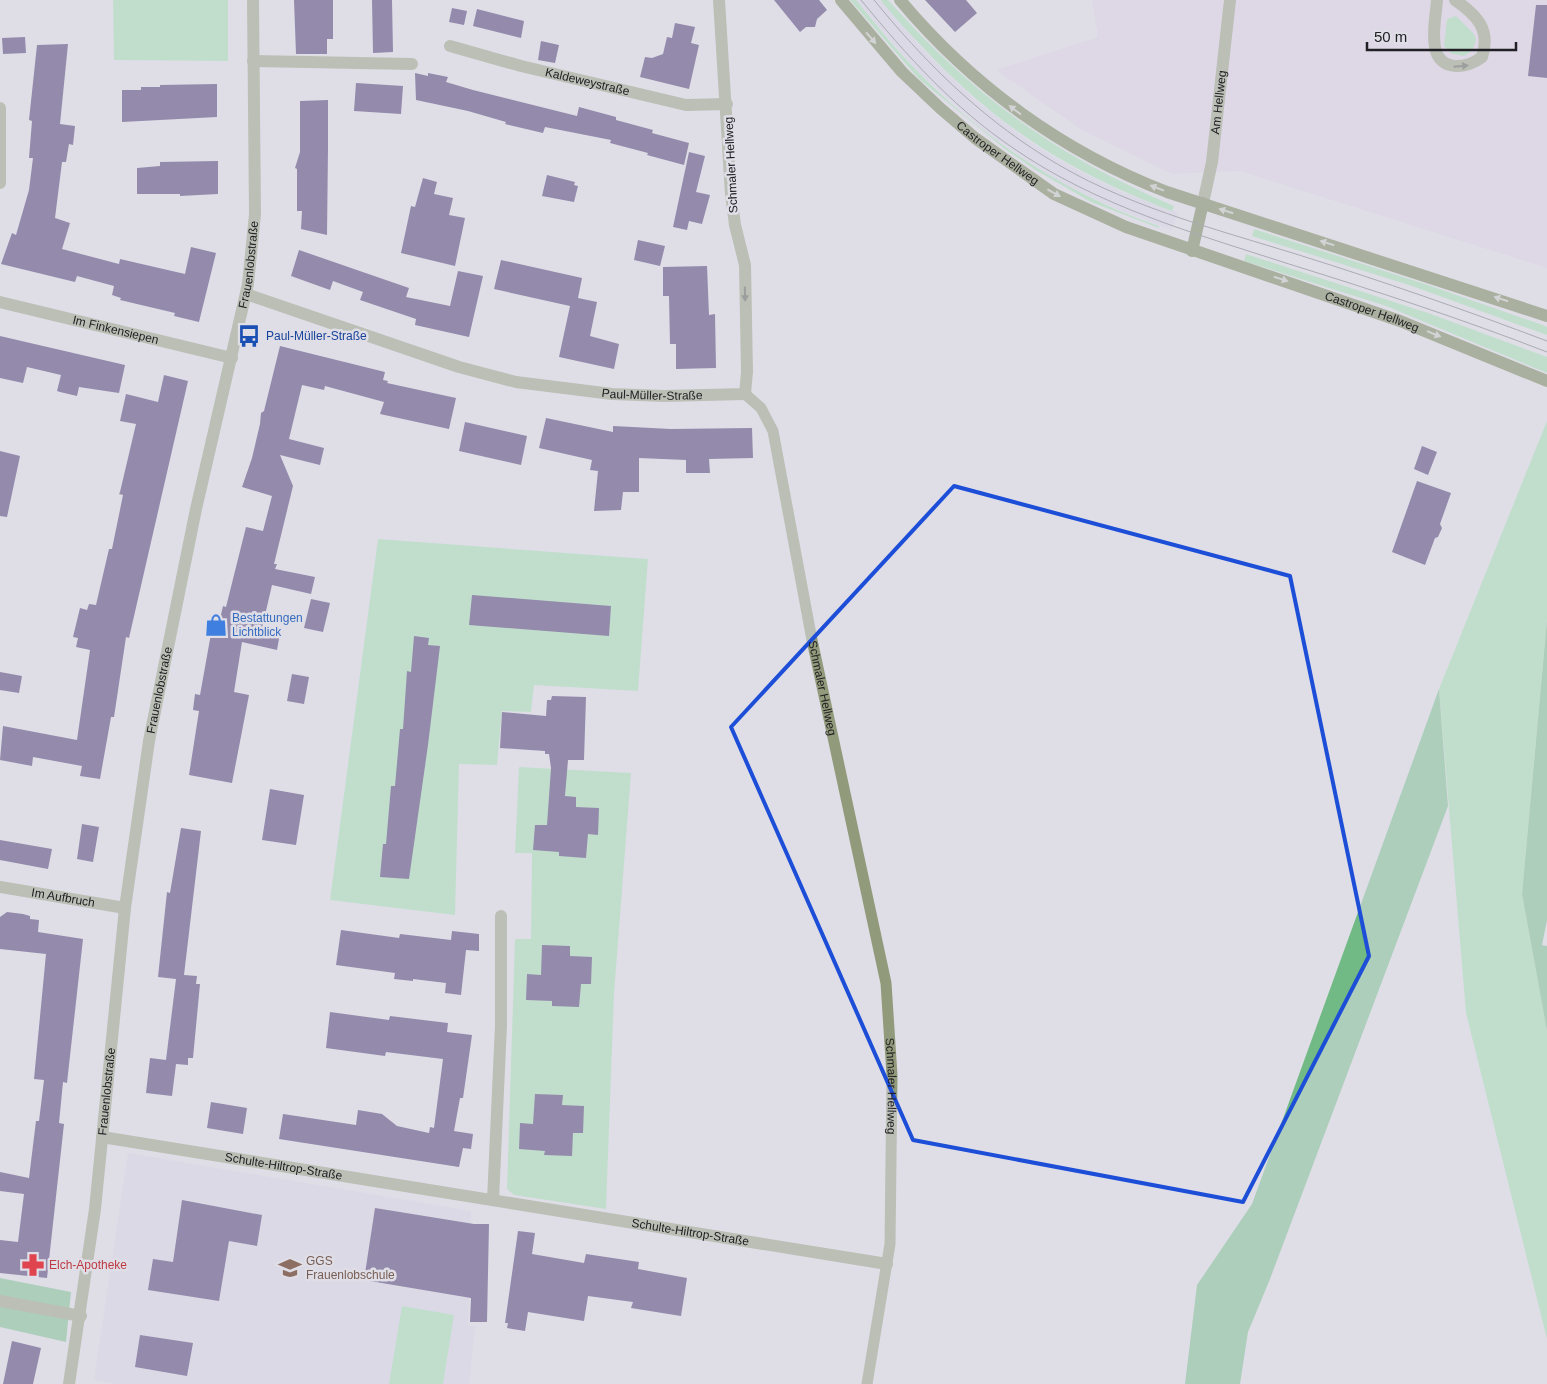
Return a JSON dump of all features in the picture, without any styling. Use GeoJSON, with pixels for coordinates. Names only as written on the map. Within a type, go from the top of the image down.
{"type":"FeatureCollection","features":[{"type":"Feature","properties":{"kind":"main road","name":"Castroper Hellweg"},"geometry":{"type":"LineString","coordinates":[[841,0],[902,72],[975,138],[1034,181],[1095,215],[1192,251],[1400,321],[1547,381]]}},
{"type":"Feature","properties":{"kind":"main road"},"geometry":{"type":"LineString","coordinates":[[900,0],[937,42],[1016,111],[1069,146],[1129,178],[1547,316]]}},
{"type":"Feature","properties":{"kind":"main road"},"geometry":{"type":"LineString","coordinates":[[1192,251],[1203,203]]}},
{"type":"Feature","properties":{"kind":"street","name":"Frauenlobstraße"},"geometry":{"type":"LineString","coordinates":[[69,1384],[81,1316],[102,1137],[125,908],[141,793],[169,632],[246,294],[254,214],[253,0]]}},
{"type":"Feature","properties":{"kind":"street","name":"Schmaler Hellweg"},"geometry":{"type":"LineString","coordinates":[[719,0],[727,104],[731,194],[735,226],[741,246],[745,275],[747,372],[745,394]]}},
{"type":"Feature","properties":{"kind":"street","name":"Am Hellweg"},"geometry":{"type":"LineString","coordinates":[[1203,203],[1212,162],[1230,0]]}},
{"type":"Feature","properties":{"kind":"street"},"geometry":{"type":"LineString","coordinates":[[1437,0],[1435,50],[1442,60],[1453,67],[1466,67],[1482,58],[1487,43],[1484,31],[1478,21],[1469,9],[1455,0]]}},
{"type":"Feature","properties":{"kind":"street","name":"Kaldeweystraße"},"geometry":{"type":"LineString","coordinates":[[450,46],[521,66],[686,105],[727,104]]}},
{"type":"Feature","properties":{"kind":"street"},"geometry":{"type":"LineString","coordinates":[[253,61],[412,64]]}},
{"type":"Feature","properties":{"kind":"street"},"geometry":{"type":"LineString","coordinates":[[0,108],[0,183]]}},
{"type":"Feature","properties":{"kind":"street","name":"Paul-Müller-Straße"},"geometry":{"type":"LineString","coordinates":[[246,294],[459,367],[516,382],[612,394],[664,396],[745,394]]}},
{"type":"Feature","properties":{"kind":"street","name":"Im Finkensiepen"},"geometry":{"type":"LineString","coordinates":[[0,302],[232,358]]}},
{"type":"Feature","properties":{"kind":"street","name":"Im Aufbruch"},"geometry":{"type":"LineString","coordinates":[[0,887],[125,908]]}},
{"type":"Feature","properties":{"kind":"street"},"geometry":{"type":"LineString","coordinates":[[493,1200],[500,1025],[501,916]]}},
{"type":"Feature","properties":{"kind":"street","name":"Schulte-Hiltrop-Straße"},"geometry":{"type":"LineString","coordinates":[[102,1137],[887,1264]]}},
{"type":"Feature","properties":{"kind":"street"},"geometry":{"type":"LineString","coordinates":[[0,1301],[81,1316]]}},
{"type":"Feature","properties":{"kind":"lane","name":"Schmaler Hellweg"},"geometry":{"type":"LineString","coordinates":[[745,394],[761,408],[773,431],[812,640],[886,983],[892,1074],[890,1244],[867,1384]]}},
{"type":"Feature","properties":{"kind":"highlighted area"},"geometry":{"type":"Polygon","coordinates":[[[954,486],[1290,576],[1369,956],[1243,1202],[913,1140],[731,727],[954,486]]]}},
{"type":"Feature","properties":{"kind":"shaded area"},"geometry":{"type":"Polygon","coordinates":[[[856,0],[882,0],[923,50],[975,100],[1027,140],[1060,161],[1121,192],[1178,212],[1172,230],[1119,210],[1063,184],[988,134],[917,71],[856,0]]]}},
{"type":"Feature","properties":{"kind":"shaded area"},"geometry":{"type":"Polygon","coordinates":[[[1092,0],[1547,0],[1547,268],[1240,171],[1172,174],[1082,130],[996,70],[1098,37],[1092,0]]]}},
{"type":"Feature","properties":{"kind":"shaded area","name":"GGS Frauenlobschule"},"geometry":{"type":"Polygon","coordinates":[[[128,1153],[471,1211],[468,1325],[475,1327],[469,1384],[117,1384],[94,1380],[128,1153]]]}},
{"type":"Feature","properties":{"kind":"green space"},"geometry":{"type":"Polygon","coordinates":[[[113,0],[228,0],[228,61],[114,60],[113,0]]]}},
{"type":"Feature","properties":{"kind":"green space"},"geometry":{"type":"Polygon","coordinates":[[[850,0],[856,0],[902,55],[944,97],[1000,143],[1061,182],[1093,199],[1159,226],[1159,228],[1091,202],[1034,169],[1005,149],[919,79],[850,0]]]}},
{"type":"Feature","properties":{"kind":"green space"},"geometry":{"type":"Polygon","coordinates":[[[882,0],[888,0],[953,66],[985,95],[1019,120],[1091,166],[1174,206],[1172,211],[1084,172],[1047,151],[1011,127],[978,101],[946,71],[914,38],[882,0]]]}},
{"type":"Feature","properties":{"kind":"green space"},"geometry":{"type":"Polygon","coordinates":[[[1456,16],[1474,34],[1476,40],[1472,51],[1464,56],[1452,54],[1444,46],[1447,19],[1456,16]]]}},
{"type":"Feature","properties":{"kind":"green space"},"geometry":{"type":"Polygon","coordinates":[[[1254,229],[1428,285],[1540,324],[1547,327],[1547,335],[1412,286],[1252,236],[1254,229]]]}},
{"type":"Feature","properties":{"kind":"green space"},"geometry":{"type":"Polygon","coordinates":[[[1246,254],[1431,314],[1547,357],[1547,373],[1386,306],[1244,261],[1246,254]]]}},
{"type":"Feature","properties":{"kind":"green space"},"geometry":{"type":"Polygon","coordinates":[[[1547,421],[1547,620],[1522,894],[1547,1031],[1547,1339],[1466,1013],[1439,689],[1547,421]]]}},
{"type":"Feature","properties":{"kind":"green space"},"geometry":{"type":"Polygon","coordinates":[[[378,539],[648,559],[638,691],[534,685],[531,712],[502,711],[497,765],[459,764],[455,915],[330,900],[378,539]]]}},
{"type":"Feature","properties":{"kind":"green space"},"geometry":{"type":"Polygon","coordinates":[[[1547,620],[1547,920],[1542,945],[1547,946],[1547,1031],[1522,894],[1547,620]]]}},
{"type":"Feature","properties":{"kind":"green space"},"geometry":{"type":"Polygon","coordinates":[[[1439,689],[1448,806],[1270,1279],[1248,1332],[1240,1384],[1185,1384],[1197,1285],[1252,1204],[1439,689]]]}},
{"type":"Feature","properties":{"kind":"green space"},"geometry":{"type":"Polygon","coordinates":[[[519,767],[631,773],[614,994],[606,1209],[514,1195],[507,1189],[515,939],[531,939],[532,853],[515,853],[519,767]]]}},
{"type":"Feature","properties":{"kind":"green space"},"geometry":{"type":"Polygon","coordinates":[[[0,1278],[71,1292],[66,1342],[0,1327],[0,1278]]]}},
{"type":"Feature","properties":{"kind":"green space"},"geometry":{"type":"Polygon","coordinates":[[[402,1306],[454,1315],[443,1384],[389,1384],[402,1306]]]}},
{"type":"Feature","properties":{"kind":"building"},"geometry":{"type":"Polygon","coordinates":[[[294,0],[333,0],[333,39],[327,39],[327,54],[296,54],[294,0]]]}},
{"type":"Feature","properties":{"kind":"building"},"geometry":{"type":"Polygon","coordinates":[[[372,0],[392,0],[393,52],[373,53],[372,0]]]}},
{"type":"Feature","properties":{"kind":"building"},"geometry":{"type":"Polygon","coordinates":[[[774,0],[819,0],[827,10],[817,19],[815,27],[806,27],[800,32],[774,0]]]}},
{"type":"Feature","properties":{"kind":"building"},"geometry":{"type":"Polygon","coordinates":[[[925,0],[966,0],[977,13],[955,32],[925,0]]]}},
{"type":"Feature","properties":{"kind":"building"},"geometry":{"type":"Polygon","coordinates":[[[1536,5],[1547,5],[1547,78],[1528,76],[1536,5]]]}},
{"type":"Feature","properties":{"kind":"building"},"geometry":{"type":"Polygon","coordinates":[[[452,8],[467,11],[464,25],[449,22],[452,8]]]}},
{"type":"Feature","properties":{"kind":"building"},"geometry":{"type":"Polygon","coordinates":[[[477,9],[524,21],[521,38],[473,26],[477,9]]]}},
{"type":"Feature","properties":{"kind":"building"},"geometry":{"type":"Polygon","coordinates":[[[675,23],[695,27],[691,43],[699,45],[689,89],[640,77],[645,57],[652,58],[663,54],[667,37],[672,38],[675,23]]]}},
{"type":"Feature","properties":{"kind":"building"},"geometry":{"type":"Polygon","coordinates":[[[25,37],[26,53],[3,54],[2,38],[25,37]]]}},
{"type":"Feature","properties":{"kind":"building"},"geometry":{"type":"Polygon","coordinates":[[[541,41],[559,45],[555,63],[538,60],[541,41]]]}},
{"type":"Feature","properties":{"kind":"building"},"geometry":{"type":"Polygon","coordinates":[[[68,44],[60,124],[75,126],[73,145],[69,144],[66,162],[62,162],[55,218],[70,223],[62,249],[119,264],[120,259],[185,274],[191,247],[216,253],[199,322],[174,316],[175,313],[120,300],[121,298],[112,295],[114,286],[77,276],[75,282],[1,264],[12,233],[16,235],[29,190],[33,158],[29,158],[32,121],[29,120],[37,45],[68,44]]]}},
{"type":"Feature","properties":{"kind":"building"},"geometry":{"type":"Polygon","coordinates":[[[415,73],[428,76],[428,73],[448,77],[446,82],[577,116],[579,107],[616,117],[616,120],[653,130],[652,133],[689,143],[684,165],[610,143],[611,140],[545,127],[543,133],[505,124],[506,122],[468,111],[416,100],[415,73]]]}},
{"type":"Feature","properties":{"kind":"building"},"geometry":{"type":"Polygon","coordinates":[[[356,83],[403,86],[401,114],[354,111],[356,83]]]}},
{"type":"Feature","properties":{"kind":"building"},"geometry":{"type":"Polygon","coordinates":[[[217,84],[217,117],[122,122],[122,90],[141,90],[141,87],[160,87],[160,85],[217,84]]]}},
{"type":"Feature","properties":{"kind":"building"},"geometry":{"type":"Polygon","coordinates":[[[328,100],[327,235],[301,229],[302,211],[297,211],[297,169],[295,168],[300,152],[300,101],[328,100]]]}},
{"type":"Feature","properties":{"kind":"building"},"geometry":{"type":"Polygon","coordinates":[[[689,152],[705,156],[696,192],[710,195],[702,224],[689,221],[687,230],[673,227],[689,152]]]}},
{"type":"Feature","properties":{"kind":"building"},"geometry":{"type":"Polygon","coordinates":[[[218,161],[218,194],[180,196],[180,194],[137,194],[137,168],[160,166],[160,162],[218,161]]]}},
{"type":"Feature","properties":{"kind":"building"},"geometry":{"type":"Polygon","coordinates":[[[547,175],[575,182],[574,185],[578,186],[574,202],[542,196],[547,175]]]}},
{"type":"Feature","properties":{"kind":"building"},"geometry":{"type":"Polygon","coordinates":[[[423,178],[437,182],[434,194],[453,198],[449,215],[465,218],[455,266],[401,253],[411,206],[415,207],[423,178]]]}},
{"type":"Feature","properties":{"kind":"building"},"geometry":{"type":"Polygon","coordinates":[[[638,240],[665,246],[660,266],[634,260],[638,240]]]}},
{"type":"Feature","properties":{"kind":"building"},"geometry":{"type":"Polygon","coordinates":[[[299,250],[409,288],[406,297],[450,306],[458,271],[483,276],[469,337],[415,325],[416,319],[360,300],[363,292],[333,281],[330,290],[291,276],[299,250]]]}},
{"type":"Feature","properties":{"kind":"building"},"geometry":{"type":"Polygon","coordinates":[[[501,260],[582,278],[578,298],[597,302],[590,336],[619,344],[614,369],[559,357],[570,306],[494,289],[501,260]]]}},
{"type":"Feature","properties":{"kind":"building"},"geometry":{"type":"Polygon","coordinates":[[[707,266],[709,315],[715,314],[716,368],[676,369],[676,344],[670,344],[669,296],[663,296],[663,267],[707,266]]]}},
{"type":"Feature","properties":{"kind":"building"},"geometry":{"type":"Polygon","coordinates":[[[0,336],[125,365],[119,393],[79,387],[77,396],[60,392],[57,391],[61,375],[27,367],[23,383],[0,378],[0,336]]]}},
{"type":"Feature","properties":{"kind":"building"},"geometry":{"type":"Polygon","coordinates":[[[280,346],[385,372],[383,380],[388,381],[387,383],[456,398],[449,429],[380,414],[384,402],[325,386],[324,390],[302,385],[289,439],[324,448],[320,465],[280,455],[293,486],[274,564],[277,564],[275,569],[315,577],[311,594],[272,585],[262,628],[280,633],[277,650],[242,642],[234,692],[249,695],[232,783],[189,775],[199,711],[193,710],[195,694],[200,695],[214,617],[220,619],[223,606],[226,607],[246,527],[263,531],[272,496],[242,487],[252,458],[261,413],[264,411],[280,346]]]}},
{"type":"Feature","properties":{"kind":"building"},"geometry":{"type":"Polygon","coordinates":[[[164,375],[188,381],[129,638],[126,637],[114,717],[111,717],[100,779],[80,776],[82,766],[33,757],[32,766],[0,760],[3,726],[77,740],[90,650],[76,647],[78,638],[73,637],[80,608],[87,610],[89,604],[96,605],[109,549],[112,549],[123,495],[119,494],[136,424],[120,421],[126,394],[158,402],[164,375]]]}},
{"type":"Feature","properties":{"kind":"building"},"geometry":{"type":"Polygon","coordinates":[[[546,418],[613,432],[613,426],[671,429],[752,428],[753,458],[709,459],[710,473],[686,473],[686,460],[639,458],[639,492],[623,492],[621,510],[594,511],[598,471],[590,470],[592,460],[539,448],[546,418]]]}},
{"type":"Feature","properties":{"kind":"building"},"geometry":{"type":"Polygon","coordinates":[[[465,422],[527,436],[521,465],[459,451],[465,422]]]}},
{"type":"Feature","properties":{"kind":"building"},"geometry":{"type":"Polygon","coordinates":[[[1422,446],[1437,452],[1428,475],[1414,469],[1422,446]]]}},
{"type":"Feature","properties":{"kind":"building"},"geometry":{"type":"Polygon","coordinates":[[[0,451],[20,456],[7,517],[0,516],[0,451]]]}},
{"type":"Feature","properties":{"kind":"building"},"geometry":{"type":"Polygon","coordinates":[[[1417,481],[1451,493],[1440,524],[1442,528],[1438,537],[1435,538],[1425,565],[1392,552],[1417,481]]]}},
{"type":"Feature","properties":{"kind":"building"},"geometry":{"type":"Polygon","coordinates":[[[472,595],[611,606],[609,636],[469,625],[472,595]]]}},
{"type":"Feature","properties":{"kind":"building"},"geometry":{"type":"Polygon","coordinates":[[[311,599],[330,603],[323,632],[304,628],[311,599]]]}},
{"type":"Feature","properties":{"kind":"building"},"geometry":{"type":"Polygon","coordinates":[[[414,636],[429,638],[428,645],[440,646],[428,745],[409,879],[380,877],[383,844],[386,844],[391,786],[395,786],[400,729],[403,729],[407,671],[411,672],[414,636]]]}},
{"type":"Feature","properties":{"kind":"building"},"geometry":{"type":"Polygon","coordinates":[[[0,672],[22,676],[19,693],[0,690],[0,672]]]}},
{"type":"Feature","properties":{"kind":"building"},"geometry":{"type":"Polygon","coordinates":[[[292,674],[309,677],[304,704],[287,701],[292,674]]]}},
{"type":"Feature","properties":{"kind":"building"},"geometry":{"type":"Polygon","coordinates":[[[552,696],[586,697],[584,760],[568,760],[565,796],[576,797],[576,807],[599,808],[598,835],[588,834],[586,858],[559,856],[559,852],[533,850],[535,825],[547,825],[551,768],[549,754],[545,754],[545,751],[500,748],[502,712],[546,716],[547,700],[551,700],[552,696]]]}},
{"type":"Feature","properties":{"kind":"building"},"geometry":{"type":"Polygon","coordinates":[[[270,789],[304,795],[296,845],[262,840],[270,789]]]}},
{"type":"Feature","properties":{"kind":"building"},"geometry":{"type":"Polygon","coordinates":[[[82,824],[99,827],[93,862],[77,859],[82,824]]]}},
{"type":"Feature","properties":{"kind":"building"},"geometry":{"type":"Polygon","coordinates":[[[181,828],[201,831],[184,975],[197,976],[196,984],[200,984],[193,1058],[188,1058],[188,1065],[176,1064],[172,1096],[146,1093],[150,1058],[166,1060],[176,979],[158,977],[167,892],[170,893],[181,828]]]}},
{"type":"Feature","properties":{"kind":"building"},"geometry":{"type":"Polygon","coordinates":[[[0,840],[52,849],[48,869],[0,860],[0,840]]]}},
{"type":"Feature","properties":{"kind":"building"},"geometry":{"type":"Polygon","coordinates":[[[7,912],[23,914],[30,916],[30,919],[39,920],[38,932],[83,939],[67,1083],[63,1082],[59,1123],[64,1124],[47,1278],[0,1273],[0,1240],[18,1242],[24,1194],[0,1191],[0,1172],[29,1178],[36,1121],[39,1121],[44,1080],[34,1079],[46,954],[0,949],[0,917],[7,912]]]}},
{"type":"Feature","properties":{"kind":"building"},"geometry":{"type":"Polygon","coordinates":[[[341,930],[399,938],[400,934],[451,940],[452,931],[479,934],[479,951],[466,950],[461,995],[445,993],[446,983],[394,979],[395,973],[336,965],[341,930]]]}},
{"type":"Feature","properties":{"kind":"building"},"geometry":{"type":"Polygon","coordinates":[[[542,945],[570,946],[570,956],[592,957],[591,984],[581,984],[579,1007],[552,1006],[552,1001],[526,1000],[527,974],[541,975],[542,945]]]}},
{"type":"Feature","properties":{"kind":"building"},"geometry":{"type":"Polygon","coordinates":[[[330,1012],[389,1020],[390,1016],[448,1023],[447,1032],[472,1035],[463,1098],[460,1098],[454,1131],[473,1134],[471,1149],[463,1148],[459,1167],[279,1139],[283,1114],[356,1125],[358,1110],[382,1114],[397,1126],[429,1133],[430,1127],[434,1128],[443,1059],[386,1052],[385,1056],[326,1048],[330,1012]]]}},
{"type":"Feature","properties":{"kind":"building"},"geometry":{"type":"Polygon","coordinates":[[[535,1094],[563,1095],[562,1105],[584,1106],[583,1133],[573,1133],[572,1156],[544,1155],[545,1151],[519,1149],[520,1123],[533,1124],[535,1094]]]}},
{"type":"Feature","properties":{"kind":"building"},"geometry":{"type":"Polygon","coordinates":[[[211,1102],[247,1108],[243,1134],[207,1128],[211,1102]]]}},
{"type":"Feature","properties":{"kind":"building"},"geometry":{"type":"Polygon","coordinates":[[[182,1200],[262,1215],[257,1246],[229,1241],[219,1301],[148,1290],[153,1259],[173,1262],[182,1200]]]}},
{"type":"Feature","properties":{"kind":"building"},"geometry":{"type":"Polygon","coordinates":[[[375,1208],[474,1224],[489,1224],[487,1322],[470,1322],[471,1298],[364,1280],[375,1208]]]}},
{"type":"Feature","properties":{"kind":"building"},"geometry":{"type":"Polygon","coordinates":[[[518,1231],[535,1233],[532,1254],[584,1263],[586,1254],[639,1262],[638,1269],[687,1278],[681,1316],[631,1308],[633,1302],[588,1296],[584,1321],[528,1312],[525,1331],[507,1328],[508,1323],[505,1323],[518,1231]]]}},
{"type":"Feature","properties":{"kind":"building"},"geometry":{"type":"Polygon","coordinates":[[[140,1335],[193,1343],[187,1376],[135,1367],[140,1335]]]}},
{"type":"Feature","properties":{"kind":"building"},"geometry":{"type":"Polygon","coordinates":[[[12,1341],[41,1348],[33,1384],[3,1384],[12,1341]]]}},
{"type":"Feature","properties":{"kind":"tram line"},"geometry":{"type":"LineString","coordinates":[[861,0],[913,60],[971,116],[1013,148],[1078,186],[1112,202],[1182,229],[1354,284],[1547,352]]}},
{"type":"Feature","properties":{"kind":"tram line"},"geometry":{"type":"LineString","coordinates":[[874,0],[912,44],[952,85],[1019,140],[1073,173],[1136,202],[1168,214],[1392,285],[1547,341]]}},
{"type":"Feature","properties":{"kind":"place","name":"Paul-Müller-Straße"},"geometry":{"type":"Point","coordinates":[249,336]}},
{"type":"Feature","properties":{"kind":"place","name":"Bestattungen Lichtblick"},"geometry":{"type":"Point","coordinates":[216,625]}},
{"type":"Feature","properties":{"kind":"place","name":"Elch-Apotheke"},"geometry":{"type":"Point","coordinates":[33,1265]}},
{"type":"Feature","properties":{"kind":"place","name":"GGS Frauenlobschule"},"geometry":{"type":"Point","coordinates":[290,1268]}}]}
